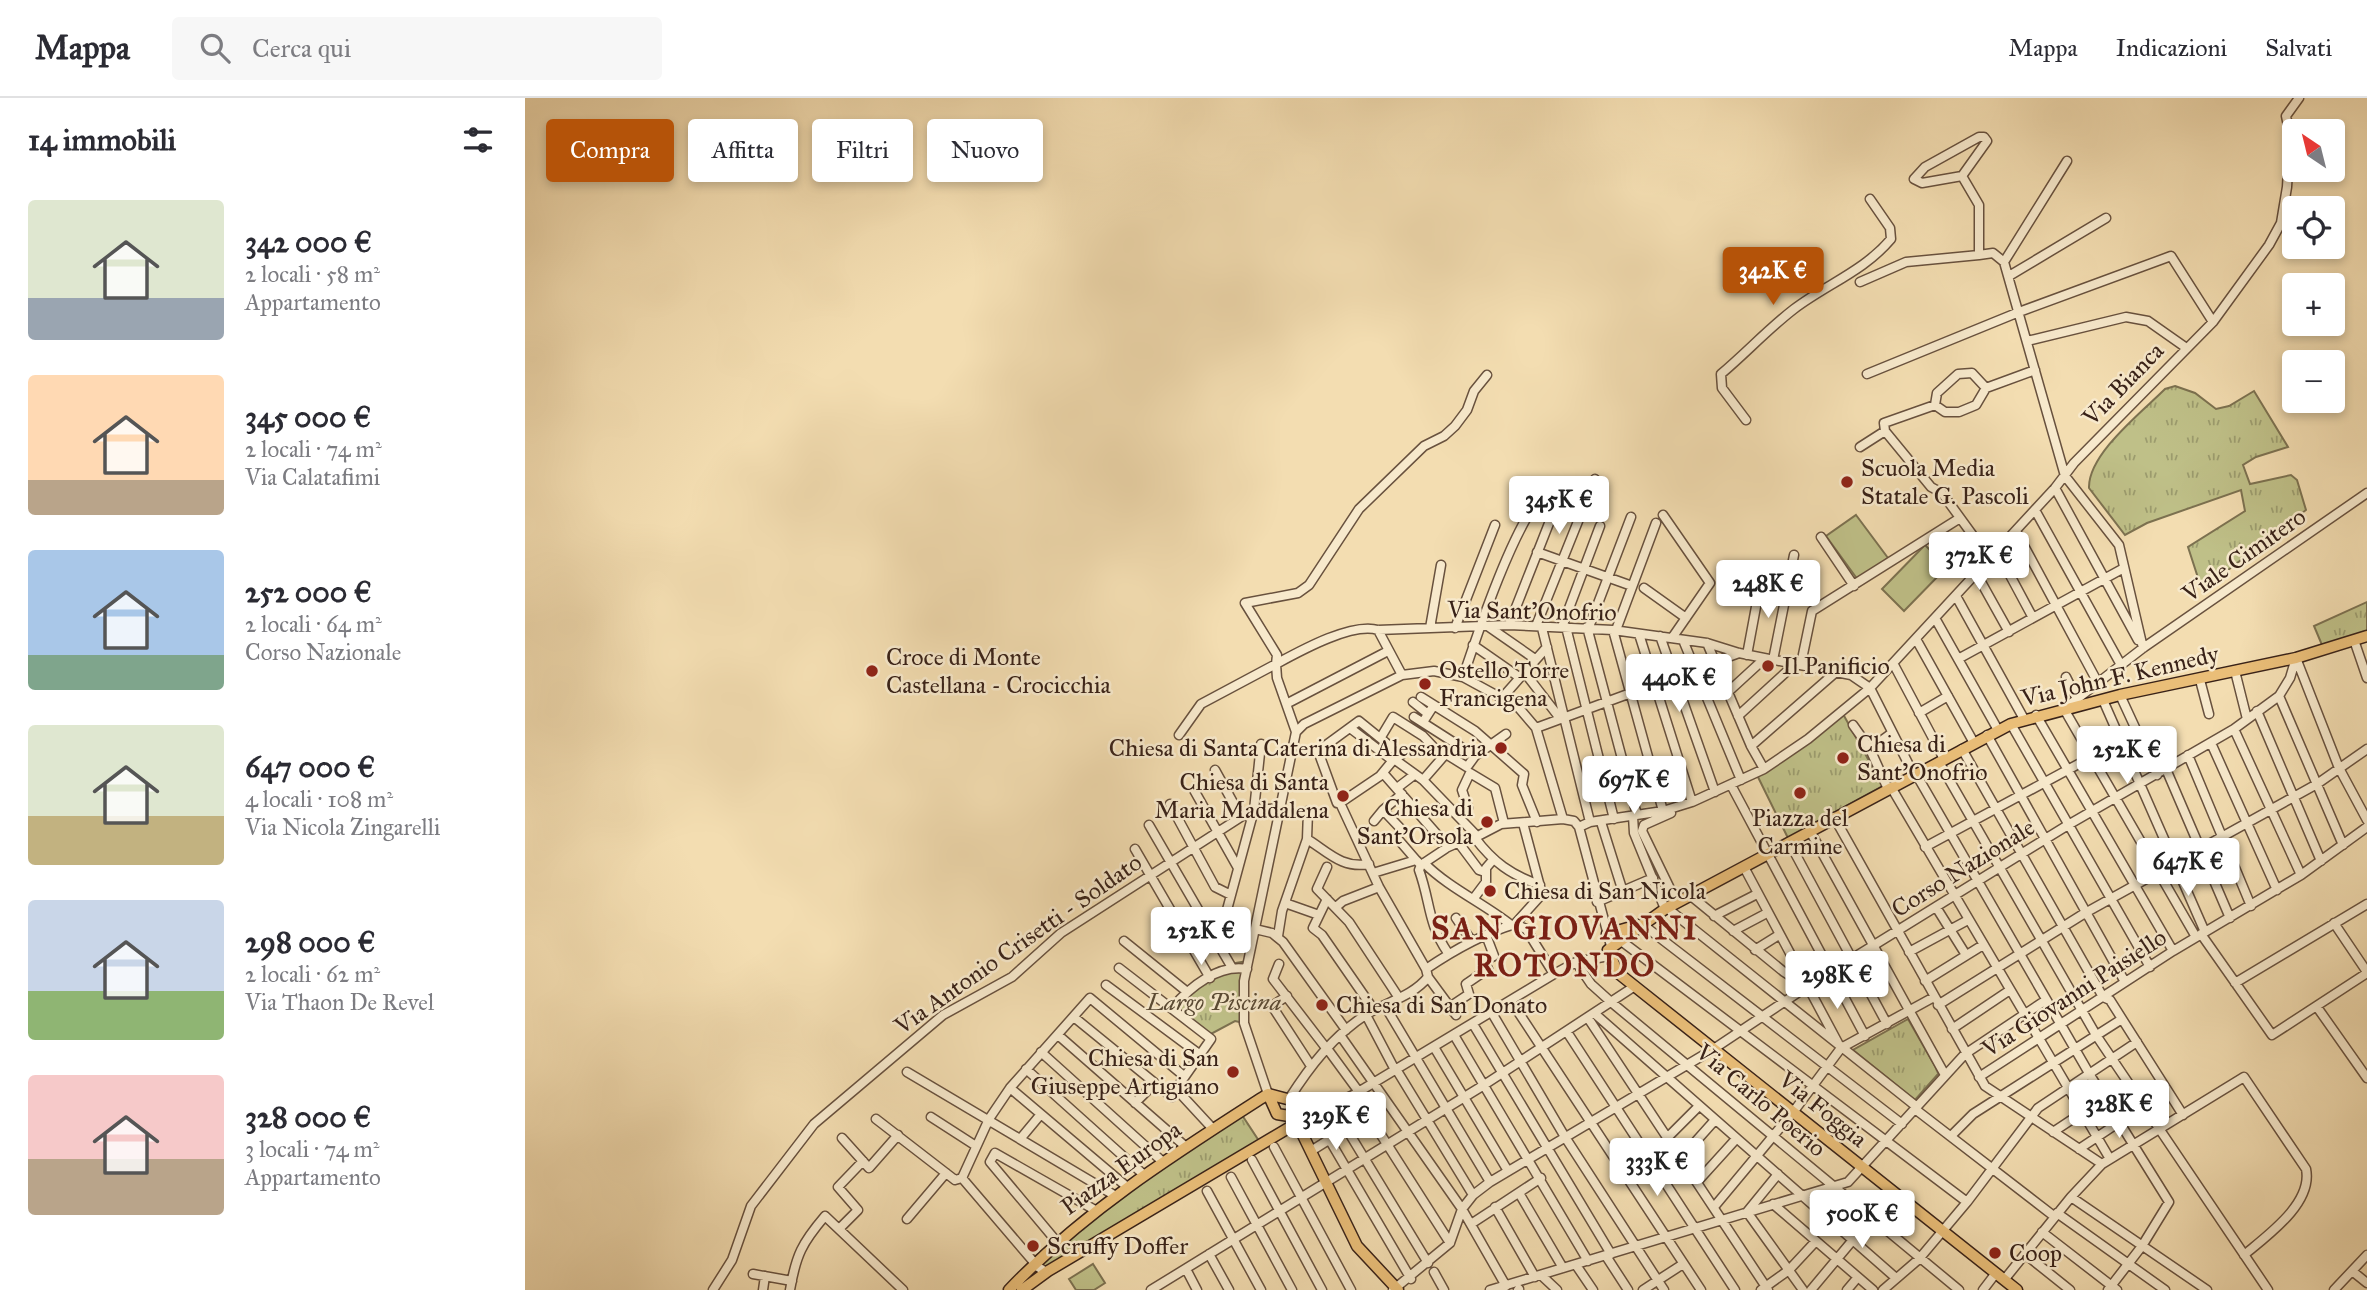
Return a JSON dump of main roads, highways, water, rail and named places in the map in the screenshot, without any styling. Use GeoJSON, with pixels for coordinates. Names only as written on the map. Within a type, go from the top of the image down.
{"type":"FeatureCollection","features":[{"type":"Feature","properties":{"kind":"main road","name":"Via John F. Kennedy"},"geometry":{"type":"LineString","coordinates":[[1613,948],[1666,908],[2011,724],[2036,715],[2120,695],[2296,658],[2367,636]]}},
{"type":"Feature","properties":{"kind":"main road"},"geometry":{"type":"LineString","coordinates":[[1607,934],[1642,925]]}},
{"type":"Feature","properties":{"kind":"main road","name":"Via Foggia"},"geometry":{"type":"LineString","coordinates":[[1613,948],[1618,973],[2017,1290]]}},
{"type":"Feature","properties":{"kind":"main road"},"geometry":{"type":"LineString","coordinates":[[1268,1094],[1287,1099],[1294,1107],[1291,1119]]}},
{"type":"Feature","properties":{"kind":"main road"},"geometry":{"type":"LineString","coordinates":[[1268,1094],[1279,1115],[1291,1119],[1311,1151],[1357,1246],[1396,1289]]}},
{"type":"Feature","properties":{"kind":"main road","name":"Piazza Europa"},"geometry":{"type":"LineString","coordinates":[[1022,1290],[1036,1262],[1095,1210],[1143,1174],[1268,1094]]}},
{"type":"Feature","properties":{"kind":"main road"},"geometry":{"type":"LineString","coordinates":[[1275,1109],[1277,1101],[1287,1099]]}},
{"type":"Feature","properties":{"kind":"main road","name":"Piazza Europa"},"geometry":{"type":"LineString","coordinates":[[1009,1290],[1031,1276],[1047,1272],[1287,1129],[1291,1119]]}},
{"type":"Feature","properties":{"kind":"place","name":"Scuola Media Statale G. Pascoli"},"geometry":{"type":"Point","coordinates":[1847,482]}},
{"type":"Feature","properties":{"kind":"place","name":"Il Panificio"},"geometry":{"type":"Point","coordinates":[1768,666]}},
{"type":"Feature","properties":{"kind":"place","name":"Croce di Monte Castellana - Crocicchia"},"geometry":{"type":"Point","coordinates":[872,671]}},
{"type":"Feature","properties":{"kind":"place","name":"Ostello Torre Francigena"},"geometry":{"type":"Point","coordinates":[1425,684]}},
{"type":"Feature","properties":{"kind":"place","name":"Chiesa di Santa Caterina di Alessandria"},"geometry":{"type":"Point","coordinates":[1501,748]}},
{"type":"Feature","properties":{"kind":"place","name":"Chiesa di Sant'Onofrio"},"geometry":{"type":"Point","coordinates":[1843,758]}},
{"type":"Feature","properties":{"kind":"place","name":"Piazza del Carmine"},"geometry":{"type":"Point","coordinates":[1800,793]}},
{"type":"Feature","properties":{"kind":"place","name":"Chiesa di Santa Maria Maddalena"},"geometry":{"type":"Point","coordinates":[1343,796]}},
{"type":"Feature","properties":{"kind":"place","name":"Chiesa di Sant'Orsola"},"geometry":{"type":"Point","coordinates":[1487,822]}},
{"type":"Feature","properties":{"kind":"place","name":"Chiesa di San Nicola"},"geometry":{"type":"Point","coordinates":[1490,891]}},
{"type":"Feature","properties":{"kind":"place","name":"Chiesa di San Donato"},"geometry":{"type":"Point","coordinates":[1322,1005]}},
{"type":"Feature","properties":{"kind":"place","name":"Chiesa di San Giuseppe Artigiano"},"geometry":{"type":"Point","coordinates":[1233,1072]}},
{"type":"Feature","properties":{"kind":"place","name":"Scruffy Doffer"},"geometry":{"type":"Point","coordinates":[1033,1246]}},
{"type":"Feature","properties":{"kind":"place","name":"Coop"},"geometry":{"type":"Point","coordinates":[1995,1253]}},
{"type":"Feature","properties":{"kind":"district","name":"SAN GIOVANNI ROTONDO"},"geometry":{"type":"Point","coordinates":[1565,946]}},
{"type":"Feature","properties":{"kind":"park label","name":"Largo Piscina"},"geometry":{"type":"Point","coordinates":[1214,1002]}}]}
